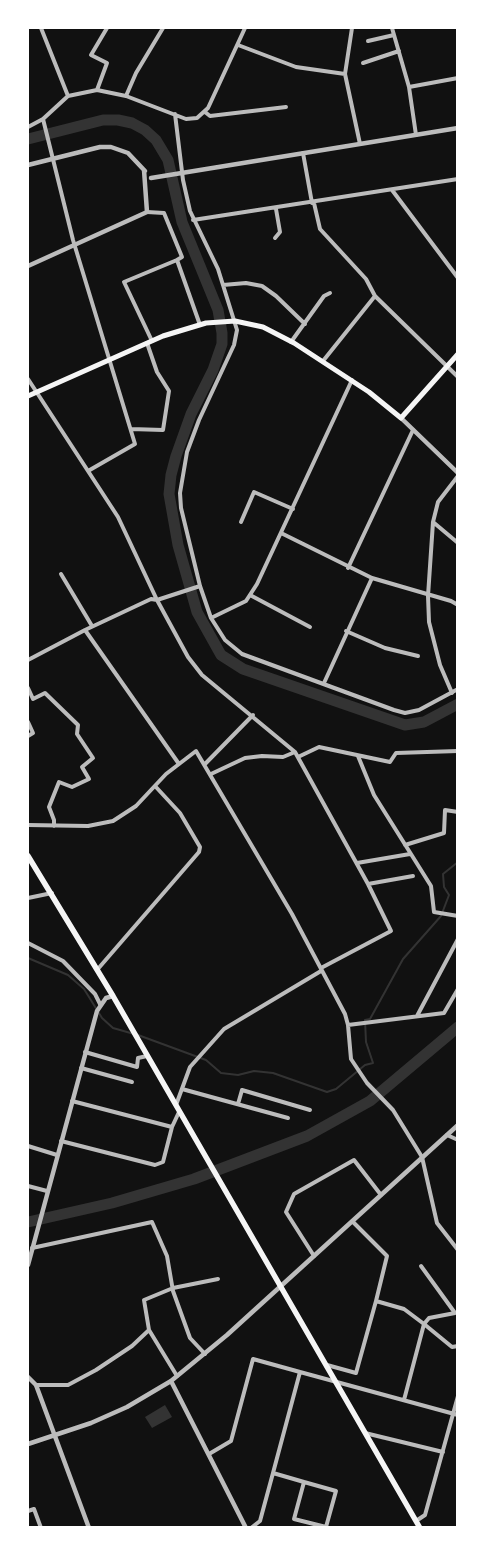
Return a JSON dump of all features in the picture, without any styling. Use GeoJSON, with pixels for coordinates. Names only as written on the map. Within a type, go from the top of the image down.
{"type":"FeatureCollection","features":[{"type":"Feature","properties":{"kind":"main road"},"geometry":{"type":"LineString","coordinates":[[28,396],[150,342],[203,324],[232,321],[262,327],[291,342],[352,380],[401,418],[458,354]]}},
{"type":"Feature","properties":{"kind":"main road"},"geometry":{"type":"LineString","coordinates":[[28,856],[113,996],[420,1528]]}},
{"type":"Feature","properties":{"kind":"street"},"geometry":{"type":"LineString","coordinates":[[41,28],[68,96]]}},
{"type":"Feature","properties":{"kind":"street"},"geometry":{"type":"LineString","coordinates":[[97,90],[107,63],[91,54],[107,28]]}},
{"type":"Feature","properties":{"kind":"street"},"geometry":{"type":"LineString","coordinates":[[126,96],[136,73],[162,28]]}},
{"type":"Feature","properties":{"kind":"street"},"geometry":{"type":"LineString","coordinates":[[28,127],[43,119],[68,96],[97,90],[126,96],[192,120],[205,112],[245,28]]}},
{"type":"Feature","properties":{"kind":"street"},"geometry":{"type":"LineString","coordinates":[[352,28],[345,74],[360,144]]}},
{"type":"Feature","properties":{"kind":"street"},"geometry":{"type":"LineString","coordinates":[[392,28],[409,87],[416,135]]}},
{"type":"Feature","properties":{"kind":"street"},"geometry":{"type":"LineString","coordinates":[[368,41],[394,35]]}},
{"type":"Feature","properties":{"kind":"street"},"geometry":{"type":"LineString","coordinates":[[238,45],[296,67],[345,74]]}},
{"type":"Feature","properties":{"kind":"street"},"geometry":{"type":"LineString","coordinates":[[363,63],[399,51]]}},
{"type":"Feature","properties":{"kind":"street"},"geometry":{"type":"LineString","coordinates":[[409,87],[458,78]]}},
{"type":"Feature","properties":{"kind":"street"},"geometry":{"type":"LineString","coordinates":[[205,112],[210,116],[286,107]]}},
{"type":"Feature","properties":{"kind":"street"},"geometry":{"type":"LineString","coordinates":[[175,114],[180,173],[194,220],[223,285],[232,321],[237,330],[234,345],[199,420],[187,452],[181,478],[181,508],[200,586],[211,618],[225,640],[242,654],[405,713],[419,710],[458,689]]}},
{"type":"Feature","properties":{"kind":"street"},"geometry":{"type":"LineString","coordinates":[[43,119],[74,244],[135,444],[88,471]]}},
{"type":"Feature","properties":{"kind":"street"},"geometry":{"type":"LineString","coordinates":[[151,178],[458,128]]}},
{"type":"Feature","properties":{"kind":"street"},"geometry":{"type":"LineString","coordinates":[[28,165],[100,147],[112,148],[128,153],[151,178]]}},
{"type":"Feature","properties":{"kind":"street"},"geometry":{"type":"LineString","coordinates":[[303,153],[320,230],[366,280],[375,296],[458,377]]}},
{"type":"Feature","properties":{"kind":"street"},"geometry":{"type":"LineString","coordinates":[[144,170],[147,212]]}},
{"type":"Feature","properties":{"kind":"street"},"geometry":{"type":"LineString","coordinates":[[146,187],[151,178]]}},
{"type":"Feature","properties":{"kind":"street"},"geometry":{"type":"LineString","coordinates":[[194,220],[458,180]]}},
{"type":"Feature","properties":{"kind":"street"},"geometry":{"type":"LineString","coordinates":[[392,190],[458,278]]}},
{"type":"Feature","properties":{"kind":"street"},"geometry":{"type":"LineString","coordinates":[[275,238],[280,232],[276,209]]}},
{"type":"Feature","properties":{"kind":"street"},"geometry":{"type":"LineString","coordinates":[[28,266],[147,212],[164,213],[182,257],[124,282],[150,342],[158,372],[169,391],[163,430],[131,429]]}},
{"type":"Feature","properties":{"kind":"street"},"geometry":{"type":"LineString","coordinates":[[177,260],[203,324]]}},
{"type":"Feature","properties":{"kind":"street"},"geometry":{"type":"LineString","coordinates":[[223,285],[246,283],[262,286],[276,296],[305,324]]}},
{"type":"Feature","properties":{"kind":"street"},"geometry":{"type":"LineString","coordinates":[[291,342],[324,296],[330,293]]}},
{"type":"Feature","properties":{"kind":"street"},"geometry":{"type":"LineString","coordinates":[[323,361],[375,296]]}},
{"type":"Feature","properties":{"kind":"street"},"geometry":{"type":"LineString","coordinates":[[28,379],[118,517],[188,657],[202,675],[295,752],[392,931],[321,970],[224,1029],[190,1067],[182,1089],[163,1162],[155,1165],[61,1140]]}},
{"type":"Feature","properties":{"kind":"street"},"geometry":{"type":"LineString","coordinates":[[211,618],[246,601],[250,595],[293,509],[352,380]]}},
{"type":"Feature","properties":{"kind":"street"},"geometry":{"type":"LineString","coordinates":[[401,418],[458,474],[438,502],[433,522],[428,596],[429,622],[440,665],[452,693]]}},
{"type":"Feature","properties":{"kind":"street"},"geometry":{"type":"LineString","coordinates":[[348,568],[413,430]]}},
{"type":"Feature","properties":{"kind":"street"},"geometry":{"type":"LineString","coordinates":[[241,522],[254,492],[293,509]]}},
{"type":"Feature","properties":{"kind":"street"},"geometry":{"type":"LineString","coordinates":[[433,522],[458,542]]}},
{"type":"Feature","properties":{"kind":"street"},"geometry":{"type":"LineString","coordinates":[[281,533],[348,568],[372,578],[428,596],[451,601],[458,605]]}},
{"type":"Feature","properties":{"kind":"street"},"geometry":{"type":"LineString","coordinates":[[61,574],[92,626]]}},
{"type":"Feature","properties":{"kind":"street"},"geometry":{"type":"LineString","coordinates":[[324,683],[346,631],[372,578]]}},
{"type":"Feature","properties":{"kind":"street"},"geometry":{"type":"LineString","coordinates":[[28,660],[92,626],[151,599],[158,600],[200,586]]}},
{"type":"Feature","properties":{"kind":"street"},"geometry":{"type":"LineString","coordinates":[[250,595],[310,627]]}},
{"type":"Feature","properties":{"kind":"street"},"geometry":{"type":"LineString","coordinates":[[85,630],[179,764]]}},
{"type":"Feature","properties":{"kind":"street"},"geometry":{"type":"LineString","coordinates":[[346,631],[385,648],[418,656]]}},
{"type":"Feature","properties":{"kind":"street"},"geometry":{"type":"LineString","coordinates":[[28,689],[33,699],[45,693],[78,725],[78,734],[93,758],[82,767],[89,778],[72,787],[59,782],[49,807],[54,820],[54,826]]}},
{"type":"Feature","properties":{"kind":"street"},"geometry":{"type":"LineString","coordinates":[[205,764],[252,715]]}},
{"type":"Feature","properties":{"kind":"street"},"geometry":{"type":"LineString","coordinates":[[28,722],[33,733],[28,736]]}},
{"type":"Feature","properties":{"kind":"street"},"geometry":{"type":"LineString","coordinates":[[298,757],[319,747],[390,762],[396,753],[458,751]]}},
{"type":"Feature","properties":{"kind":"street"},"geometry":{"type":"LineString","coordinates":[[28,825],[88,826],[113,821],[136,806],[155,786],[196,751],[212,774],[345,1014],[348,1025],[351,1059],[367,1083],[394,1110],[422,1157],[437,1223],[458,1250]]}},
{"type":"Feature","properties":{"kind":"street"},"geometry":{"type":"LineString","coordinates":[[212,774],[245,758],[262,756],[283,757],[295,752]]}},
{"type":"Feature","properties":{"kind":"street"},"geometry":{"type":"LineString","coordinates":[[358,756],[374,795],[430,886],[434,912],[458,916]]}},
{"type":"Feature","properties":{"kind":"street"},"geometry":{"type":"LineString","coordinates":[[97,970],[199,852],[200,847],[180,813],[155,786]]}},
{"type":"Feature","properties":{"kind":"street"},"geometry":{"type":"LineString","coordinates":[[405,845],[444,833],[445,810],[458,812]]}},
{"type":"Feature","properties":{"kind":"street"},"geometry":{"type":"LineString","coordinates":[[357,864],[410,854]]}},
{"type":"Feature","properties":{"kind":"street"},"geometry":{"type":"LineString","coordinates":[[368,884],[413,876]]}},
{"type":"Feature","properties":{"kind":"street"},"geometry":{"type":"LineString","coordinates":[[28,898],[52,893]]}},
{"type":"Feature","properties":{"kind":"street"},"geometry":{"type":"LineString","coordinates":[[417,1016],[458,939]]}},
{"type":"Feature","properties":{"kind":"street"},"geometry":{"type":"LineString","coordinates":[[28,943],[63,961],[95,994],[100,1004]]}},
{"type":"Feature","properties":{"kind":"street"},"geometry":{"type":"LineString","coordinates":[[348,1025],[444,1013],[458,989]]}},
{"type":"Feature","properties":{"kind":"street"},"geometry":{"type":"LineString","coordinates":[[28,1266],[85,1052],[100,1004],[106,998],[113,996]]}},
{"type":"Feature","properties":{"kind":"street"},"geometry":{"type":"LineString","coordinates":[[85,1052],[137,1067],[138,1058],[147,1056]]}},
{"type":"Feature","properties":{"kind":"street"},"geometry":{"type":"LineString","coordinates":[[81,1068],[132,1082]]}},
{"type":"Feature","properties":{"kind":"street"},"geometry":{"type":"LineString","coordinates":[[182,1089],[288,1118]]}},
{"type":"Feature","properties":{"kind":"street"},"geometry":{"type":"LineString","coordinates":[[238,1104],[242,1090],[310,1110]]}},
{"type":"Feature","properties":{"kind":"street"},"geometry":{"type":"LineString","coordinates":[[72,1100],[172,1126]]}},
{"type":"Feature","properties":{"kind":"street"},"geometry":{"type":"LineString","coordinates":[[28,1444],[55,1437],[127,1407],[171,1381],[205,1354],[353,1222],[458,1125]]}},
{"type":"Feature","properties":{"kind":"street"},"geometry":{"type":"LineString","coordinates":[[447,1135],[458,1140]]}},
{"type":"Feature","properties":{"kind":"street"},"geometry":{"type":"LineString","coordinates":[[28,1146],[57,1155]]}},
{"type":"Feature","properties":{"kind":"street"},"geometry":{"type":"LineString","coordinates":[[314,1256],[286,1212],[294,1194],[354,1160],[381,1195]]}},
{"type":"Feature","properties":{"kind":"street"},"geometry":{"type":"LineString","coordinates":[[28,1186],[48,1189]]}},
{"type":"Feature","properties":{"kind":"street"},"geometry":{"type":"LineString","coordinates":[[32,1248],[152,1222],[167,1256],[173,1288],[190,1338],[205,1354]]}},
{"type":"Feature","properties":{"kind":"street"},"geometry":{"type":"LineString","coordinates":[[326,1365],[356,1373],[387,1256],[353,1222]]}},
{"type":"Feature","properties":{"kind":"street"},"geometry":{"type":"LineString","coordinates":[[404,1400],[424,1324],[429,1318],[455,1313],[421,1266]]}},
{"type":"Feature","properties":{"kind":"street"},"geometry":{"type":"LineString","coordinates":[[177,1376],[148,1330],[144,1300],[173,1288],[218,1280]]}},
{"type":"Feature","properties":{"kind":"street"},"geometry":{"type":"LineString","coordinates":[[376,1301],[404,1309],[452,1347],[458,1346]]}},
{"type":"Feature","properties":{"kind":"street"},"geometry":{"type":"LineString","coordinates":[[36,1385],[68,1385],[121,1353],[148,1330]]}},
{"type":"Feature","properties":{"kind":"street"},"geometry":{"type":"LineString","coordinates":[[209,1454],[231,1441],[253,1360],[455,1414]]}},
{"type":"Feature","properties":{"kind":"street"},"geometry":{"type":"LineString","coordinates":[[251,1528],[260,1521],[300,1372]]}},
{"type":"Feature","properties":{"kind":"street"},"geometry":{"type":"LineString","coordinates":[[28,1377],[36,1385],[89,1528]]}},
{"type":"Feature","properties":{"kind":"street"},"geometry":{"type":"LineString","coordinates":[[171,1381],[246,1528]]}},
{"type":"Feature","properties":{"kind":"street"},"geometry":{"type":"LineString","coordinates":[[416,1521],[425,1515],[455,1414],[458,1396]]}},
{"type":"Feature","properties":{"kind":"street"},"geometry":{"type":"LineString","coordinates":[[365,1433],[443,1452]]}},
{"type":"Feature","properties":{"kind":"street"},"geometry":{"type":"LineString","coordinates":[[273,1473],[336,1490],[326,1528],[294,1519],[304,1482]]}},
{"type":"Feature","properties":{"kind":"street"},"geometry":{"type":"LineString","coordinates":[[28,1511],[34,1509],[41,1528]]}},
{"type":"Feature","properties":{"kind":"shaded area"},"geometry":{"type":"Polygon","coordinates":[[[165,1405],[172,1417],[152,1428],[145,1417],[165,1405]]]}},
{"type":"Feature","properties":{"kind":"waterway"},"geometry":{"type":"LineString","coordinates":[[28,139],[103,120],[118,120],[132,123],[145,130],[156,140],[168,160],[182,222],[218,310],[222,333],[222,344],[213,370],[191,414],[176,456],[169,494],[178,545],[197,612],[221,655],[243,669],[405,725],[424,722],[458,704]]}},
{"type":"Feature","properties":{"kind":"waterway"},"geometry":{"type":"LineString","coordinates":[[138,1035],[206,1060],[221,1073],[238,1075],[254,1071],[273,1073],[327,1092],[336,1089],[365,1065],[373,1063],[366,1042],[365,1020],[370,1019],[403,959],[441,916],[449,895],[444,887],[443,874],[458,862]]}},
{"type":"Feature","properties":{"kind":"waterway"},"geometry":{"type":"LineString","coordinates":[[28,958],[68,975],[84,989],[102,1018],[113,1028],[134,1034]]}},
{"type":"Feature","properties":{"kind":"waterway"},"geometry":{"type":"LineString","coordinates":[[28,1222],[112,1203],[194,1179],[307,1136],[370,1101],[458,1027]]}}]}
